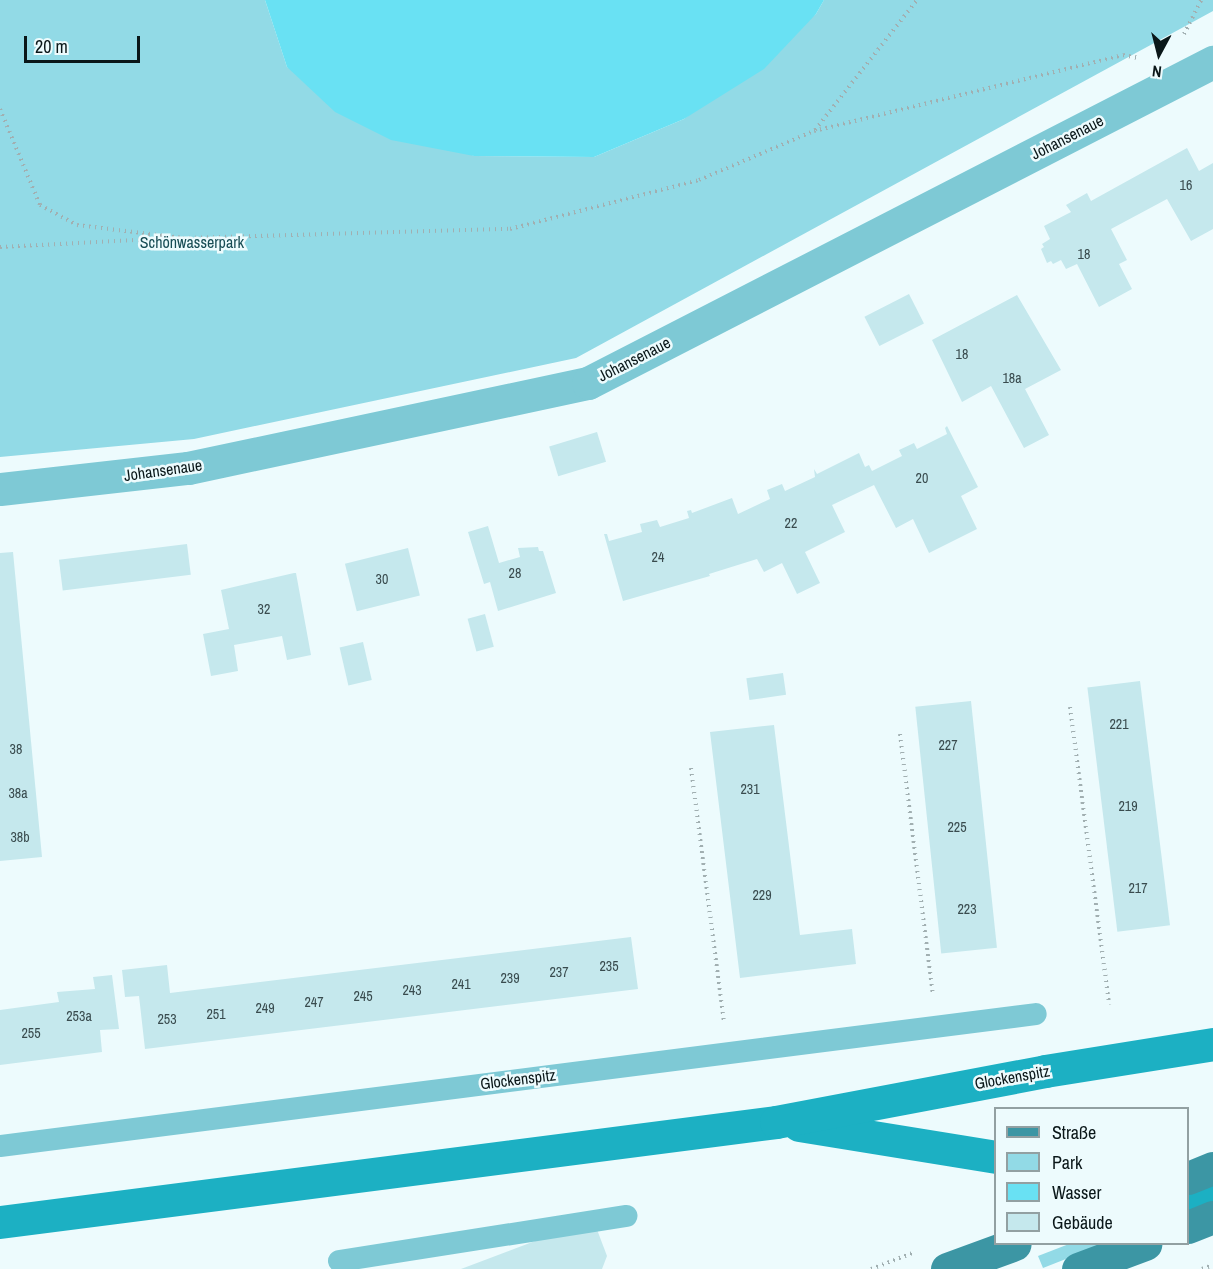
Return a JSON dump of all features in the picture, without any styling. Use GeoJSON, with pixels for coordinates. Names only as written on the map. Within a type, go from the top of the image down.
{"type":"FeatureCollection","features":[{"type":"Feature","properties":{"kind":"main road","name":"Glockenspitz"},"geometry":{"type":"LineString","coordinates":[[0,1222],[776,1122],[1045,1071],[1213,1044]]}},
{"type":"Feature","properties":{"kind":"main road","name":"Glockenspitz"},"geometry":{"type":"LineString","coordinates":[[776,1122],[994,1157]]}},
{"type":"Feature","properties":{"kind":"main road"},"geometry":{"type":"LineString","coordinates":[[1189,1178],[1213,1168]]}},
{"type":"Feature","properties":{"kind":"main road"},"geometry":{"type":"LineString","coordinates":[[1189,1197],[1213,1199]]}},
{"type":"Feature","properties":{"kind":"main road"},"geometry":{"type":"LineString","coordinates":[[1189,1227],[1213,1217]]}},
{"type":"Feature","properties":{"kind":"main road"},"geometry":{"type":"LineString","coordinates":[[947,1269],[1012,1245]]}},
{"type":"Feature","properties":{"kind":"main road"},"geometry":{"type":"LineString","coordinates":[[1078,1269],[1142,1245]]}},
{"type":"Feature","properties":{"kind":"street","name":"Johansenaue"},"geometry":{"type":"LineString","coordinates":[[0,489],[188,468],[588,382],[1194,66]]}},
{"type":"Feature","properties":{"kind":"lane","name":"Glockenspitz"},"geometry":{"type":"LineString","coordinates":[[0,1146],[1036,1014]]}},
{"type":"Feature","properties":{"kind":"lane"},"geometry":{"type":"LineString","coordinates":[[339,1261],[627,1216]]}},
{"type":"Feature","properties":{"kind":"path"},"geometry":{"type":"LineString","coordinates":[[814,131],[917,0]]}},
{"type":"Feature","properties":{"kind":"path"},"geometry":{"type":"LineString","coordinates":[[1194,66],[1181,42],[1201,0]]}},
{"type":"Feature","properties":{"kind":"path"},"geometry":{"type":"LineString","coordinates":[[0,247],[183,238],[510,229],[699,180],[814,131],[1123,56],[1194,66]]}},
{"type":"Feature","properties":{"kind":"path"},"geometry":{"type":"LineString","coordinates":[[0,109],[40,205],[77,225],[183,238]]}},
{"type":"Feature","properties":{"kind":"path"},"geometry":{"type":"LineString","coordinates":[[1070,707],[1109,1004]]}},
{"type":"Feature","properties":{"kind":"path"},"geometry":{"type":"LineString","coordinates":[[900,734],[937,1026]]}},
{"type":"Feature","properties":{"kind":"path"},"geometry":{"type":"LineString","coordinates":[[691,768],[728,1052]]}},
{"type":"Feature","properties":{"kind":"path"},"geometry":{"type":"LineString","coordinates":[[1202,1269],[1213,1265]]}},
{"type":"Feature","properties":{"kind":"green space","name":"Schönwasserpark"},"geometry":{"type":"Polygon","coordinates":[[[0,0],[265,0],[287,67],[474,156],[594,157],[684,119],[816,14],[824,0],[1213,0],[1213,11],[576,358],[194,439],[0,457],[0,0]]]}},
{"type":"Feature","properties":{"kind":"green space"},"geometry":{"type":"Polygon","coordinates":[[[1066,1245],[1101,1245],[1043,1268],[1038,1256],[1066,1245]]]}},
{"type":"Feature","properties":{"kind":"water"},"geometry":{"type":"Polygon","coordinates":[[[265,0],[824,0],[816,14],[764,69],[684,119],[594,157],[474,156],[391,140],[335,112],[287,67],[265,0]]]}},
{"type":"Feature","properties":{"kind":"building"},"geometry":{"type":"Polygon","coordinates":[[[1187,148],[1199,171],[1213,163],[1213,229],[1191,241],[1167,199],[1111,229],[1127,260],[1119,264],[1132,289],[1099,307],[1077,264],[1066,269],[1061,260],[1053,264],[1051,261],[1047,263],[1041,249],[1044,247],[1042,244],[1050,239],[1044,226],[1071,212],[1066,205],[1087,193],[1091,201],[1187,148]]]}},
{"type":"Feature","properties":{"kind":"building"},"geometry":{"type":"Polygon","coordinates":[[[909,294],[924,323],[879,346],[864,317],[909,294]]]}},
{"type":"Feature","properties":{"kind":"building"},"geometry":{"type":"Polygon","coordinates":[[[1017,295],[1061,370],[1025,389],[1049,435],[1024,448],[991,386],[962,402],[932,340],[1017,295]]]}},
{"type":"Feature","properties":{"kind":"building"},"geometry":{"type":"Polygon","coordinates":[[[947,426],[978,487],[961,496],[977,529],[929,553],[913,519],[896,528],[874,485],[832,505],[845,532],[805,552],[820,583],[797,594],[782,563],[764,572],[757,559],[709,574],[710,576],[623,601],[604,534],[607,534],[609,541],[642,532],[640,524],[657,520],[660,527],[689,518],[687,511],[691,510],[692,513],[732,498],[738,514],[770,499],[767,490],[782,484],[785,491],[815,477],[814,469],[817,474],[859,453],[865,467],[869,465],[872,471],[902,456],[899,450],[914,443],[917,449],[947,434],[945,428],[947,426]]]}},
{"type":"Feature","properties":{"kind":"building"},"geometry":{"type":"Polygon","coordinates":[[[597,432],[606,462],[558,476],[549,447],[597,432]]]}},
{"type":"Feature","properties":{"kind":"building"},"geometry":{"type":"Polygon","coordinates":[[[488,526],[499,563],[520,557],[518,548],[538,547],[539,551],[543,551],[556,593],[498,611],[490,582],[484,584],[468,532],[488,526]]]}},
{"type":"Feature","properties":{"kind":"building"},"geometry":{"type":"Polygon","coordinates":[[[187,544],[191,575],[63,590],[59,560],[187,544]]]}},
{"type":"Feature","properties":{"kind":"building"},"geometry":{"type":"Polygon","coordinates":[[[408,548],[420,596],[357,611],[345,564],[408,548]]]}},
{"type":"Feature","properties":{"kind":"building"},"geometry":{"type":"Polygon","coordinates":[[[13,552],[42,857],[0,861],[0,553],[13,552]]]}},
{"type":"Feature","properties":{"kind":"building"},"geometry":{"type":"Polygon","coordinates":[[[296,573],[311,655],[287,660],[282,636],[234,645],[238,671],[211,676],[203,634],[229,629],[221,590],[296,573]]]}},
{"type":"Feature","properties":{"kind":"building"},"geometry":{"type":"Polygon","coordinates":[[[485,614],[494,647],[476,652],[468,619],[485,614]]]}},
{"type":"Feature","properties":{"kind":"building"},"geometry":{"type":"Polygon","coordinates":[[[363,642],[372,680],[348,685],[340,647],[363,642]]]}},
{"type":"Feature","properties":{"kind":"building"},"geometry":{"type":"Polygon","coordinates":[[[783,673],[786,695],[749,700],[746,678],[783,673]]]}},
{"type":"Feature","properties":{"kind":"building"},"geometry":{"type":"Polygon","coordinates":[[[1140,681],[1170,925],[1117,932],[1087,687],[1140,681]]]}},
{"type":"Feature","properties":{"kind":"building"},"geometry":{"type":"Polygon","coordinates":[[[971,701],[997,948],[941,953],[915,707],[971,701]]]}},
{"type":"Feature","properties":{"kind":"building"},"geometry":{"type":"Polygon","coordinates":[[[774,725],[800,935],[852,929],[856,964],[740,978],[710,732],[774,725]]]}},
{"type":"Feature","properties":{"kind":"building"},"geometry":{"type":"Polygon","coordinates":[[[631,937],[638,989],[145,1049],[139,996],[125,997],[122,970],[167,965],[170,993],[631,937]]]}},
{"type":"Feature","properties":{"kind":"building"},"geometry":{"type":"Polygon","coordinates":[[[112,975],[119,1029],[100,1030],[102,1052],[0,1065],[0,1010],[59,1002],[57,992],[95,989],[93,977],[112,975]]]}},
{"type":"Feature","properties":{"kind":"building"},"geometry":{"type":"Polygon","coordinates":[[[593,1219],[607,1256],[602,1269],[461,1269],[593,1219]]]}}]}
